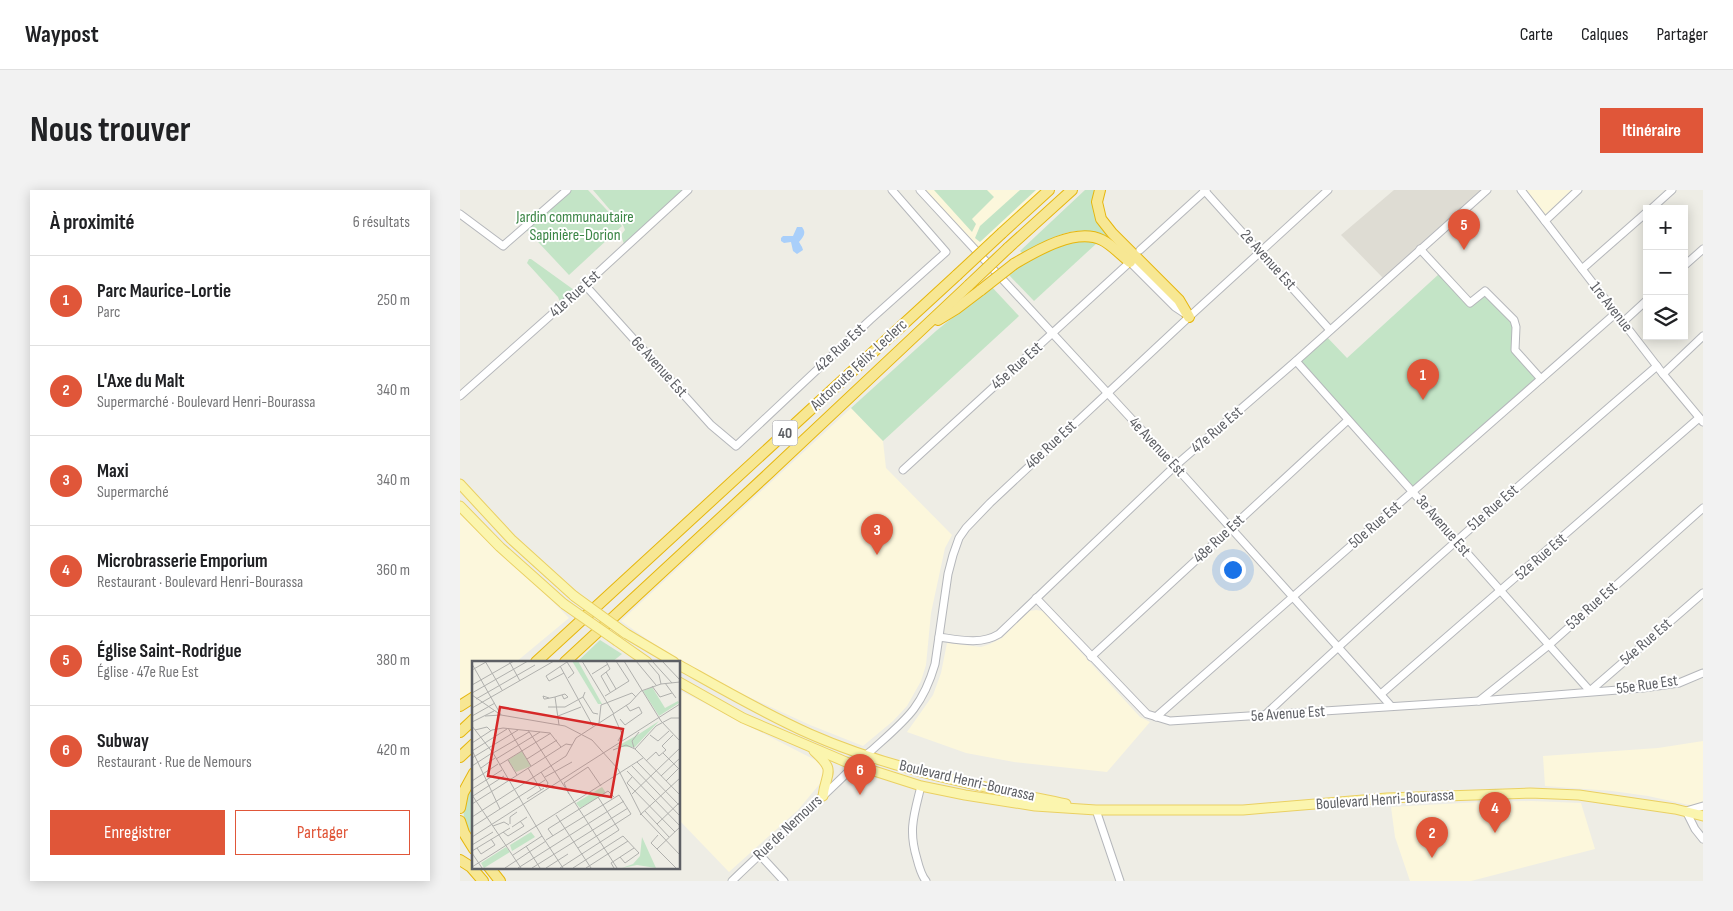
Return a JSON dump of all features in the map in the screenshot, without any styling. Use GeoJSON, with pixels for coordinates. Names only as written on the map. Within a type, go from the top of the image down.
{"type":"FeatureCollection","features":[{"type":"Feature","properties":{"kind":"highway","name":"Autoroute Félix-Leclerc"},"geometry":{"type":"LineString","coordinates":[[537,661],[1049,190]]}},
{"type":"Feature","properties":{"kind":"highway","name":"Autoroute Félix-Leclerc"},"geometry":{"type":"LineString","coordinates":[[568,661],[1072,190]]}},
{"type":"Feature","properties":{"kind":"highway"},"geometry":{"type":"LineString","coordinates":[[1100,190],[1097,202],[1101,219],[1112,233],[1179,300],[1189,317]]}},
{"type":"Feature","properties":{"kind":"highway"},"geometry":{"type":"LineString","coordinates":[[918,333],[956,309],[1014,264],[1041,248],[1067,239],[1087,237],[1101,240],[1130,262]]}},
{"type":"Feature","properties":{"kind":"highway"},"geometry":{"type":"LineString","coordinates":[[529,661],[558,642]]}},
{"type":"Feature","properties":{"kind":"highway"},"geometry":{"type":"LineString","coordinates":[[460,706],[472,698]]}},
{"type":"Feature","properties":{"kind":"highway"},"geometry":{"type":"LineString","coordinates":[[460,732],[472,721]]}},
{"type":"Feature","properties":{"kind":"highway"},"geometry":{"type":"LineString","coordinates":[[460,757],[472,746]]}},
{"type":"Feature","properties":{"kind":"highway"},"geometry":{"type":"LineString","coordinates":[[460,808],[463,793],[472,777]]}},
{"type":"Feature","properties":{"kind":"highway"},"geometry":{"type":"LineString","coordinates":[[460,822],[472,846]]}},
{"type":"Feature","properties":{"kind":"highway"},"geometry":{"type":"LineString","coordinates":[[460,860],[471,867],[484,881]]}},
{"type":"Feature","properties":{"kind":"highway"},"geometry":{"type":"LineString","coordinates":[[490,868],[500,881]]}},
{"type":"Feature","properties":{"kind":"main road"},"geometry":{"type":"LineString","coordinates":[[460,484],[511,539],[574,596],[625,633],[672,661]]}},
{"type":"Feature","properties":{"kind":"main road"},"geometry":{"type":"LineString","coordinates":[[460,506],[500,547],[564,604],[646,661]]}},
{"type":"Feature","properties":{"kind":"main road","name":"Boulevard Henri-Bourassa"},"geometry":{"type":"LineString","coordinates":[[680,666],[745,702],[811,734],[866,755],[948,779],[1096,810]]}},
{"type":"Feature","properties":{"kind":"main road","name":"Boulevard Henri-Bourassa"},"geometry":{"type":"LineString","coordinates":[[680,683],[743,718],[810,748],[854,765],[921,786],[1035,806],[1096,810],[1243,810],[1388,798],[1530,793],[1579,795],[1686,811],[1703,816]]}},
{"type":"Feature","properties":{"kind":"main road"},"geometry":{"type":"LineString","coordinates":[[810,748],[823,760],[828,769],[823,796]]}},
{"type":"Feature","properties":{"kind":"street"},"geometry":{"type":"LineString","coordinates":[[460,214],[503,246],[567,190]]}},
{"type":"Feature","properties":{"kind":"street","name":"41e Rue Est"},"geometry":{"type":"LineString","coordinates":[[460,396],[688,190]]}},
{"type":"Feature","properties":{"kind":"street","name":"42e Rue Est"},"geometry":{"type":"LineString","coordinates":[[736,446],[870,320],[946,252],[892,190]]}},
{"type":"Feature","properties":{"kind":"street","name":"4e Avenue Est"},"geometry":{"type":"LineString","coordinates":[[920,190],[1175,466],[1391,706]]}},
{"type":"Feature","properties":{"kind":"street"},"geometry":{"type":"LineString","coordinates":[[1140,250],[1205,190]]}},
{"type":"Feature","properties":{"kind":"street","name":"2e Avenue Est"},"geometry":{"type":"LineString","coordinates":[[1205,190],[1330,330]]}},
{"type":"Feature","properties":{"kind":"street","name":"46e Rue Est"},"geometry":{"type":"LineString","coordinates":[[866,755],[910,715],[919,704],[931,678],[948,574],[959,538],[966,528],[990,503],[1189,317],[1328,190]]}},
{"type":"Feature","properties":{"kind":"street","name":"47e Rue Est"},"geometry":{"type":"LineString","coordinates":[[939,636],[972,641],[988,639],[999,634],[1175,466],[1296,361],[1487,190]]}},
{"type":"Feature","properties":{"kind":"street","name":"1re Avenue"},"geometry":{"type":"LineString","coordinates":[[1521,190],[1663,374],[1701,420]]}},
{"type":"Feature","properties":{"kind":"street"},"geometry":{"type":"LineString","coordinates":[[1545,221],[1578,190]]}},
{"type":"Feature","properties":{"kind":"street"},"geometry":{"type":"LineString","coordinates":[[1655,205],[1672,190]]}},
{"type":"Feature","properties":{"kind":"street"},"geometry":{"type":"LineString","coordinates":[[1582,269],[1643,216]]}},
{"type":"Feature","properties":{"kind":"street"},"geometry":{"type":"LineString","coordinates":[[1420,248],[1470,303],[1485,291],[1514,320],[1516,327],[1515,350],[1541,379]]}},
{"type":"Feature","properties":{"kind":"street"},"geometry":{"type":"LineString","coordinates":[[1688,262],[1703,249]]}},
{"type":"Feature","properties":{"kind":"street"},"geometry":{"type":"LineString","coordinates":[[1130,262],[1175,307],[1189,317]]}},
{"type":"Feature","properties":{"kind":"street","name":"45e Rue Est"},"geometry":{"type":"LineString","coordinates":[[903,470],[1130,262]]}},
{"type":"Feature","properties":{"kind":"street","name":"6e Avenue Est"},"geometry":{"type":"LineString","coordinates":[[585,285],[708,421],[736,446]]}},
{"type":"Feature","properties":{"kind":"street"},"geometry":{"type":"LineString","coordinates":[[1623,322],[1643,304]]}},
{"type":"Feature","properties":{"kind":"street","name":"50e Rue Est"},"geometry":{"type":"LineString","coordinates":[[1156,717],[1616,312]]}},
{"type":"Feature","properties":{"kind":"street"},"geometry":{"type":"LineString","coordinates":[[1663,374],[1703,336]]}},
{"type":"Feature","properties":{"kind":"street","name":"3e Avenue Est"},"geometry":{"type":"LineString","coordinates":[[1296,361],[1590,691]]}},
{"type":"Feature","properties":{"kind":"street","name":"51e Rue Est"},"geometry":{"type":"LineString","coordinates":[[1265,715],[1337,647],[1455,541],[1657,366]]}},
{"type":"Feature","properties":{"kind":"street","name":"48e Rue Est"},"geometry":{"type":"LineString","coordinates":[[1091,657],[1348,420]]}},
{"type":"Feature","properties":{"kind":"street","name":"52e Rue Est"},"geometry":{"type":"LineString","coordinates":[[1382,694],[1701,420]]}},
{"type":"Feature","properties":{"kind":"street","name":"53e Rue Est"},"geometry":{"type":"LineString","coordinates":[[1479,701],[1549,645],[1703,508]]}},
{"type":"Feature","properties":{"kind":"street","name":"54e Rue Est"},"geometry":{"type":"LineString","coordinates":[[1590,691],[1703,592]]}},
{"type":"Feature","properties":{"kind":"street","name":"5e Avenue Est"},"geometry":{"type":"LineString","coordinates":[[1036,598],[1147,714],[1170,721],[1479,701],[1590,691]]}},
{"type":"Feature","properties":{"kind":"street","name":"55e Rue Est"},"geometry":{"type":"LineString","coordinates":[[1590,691],[1642,688],[1678,683],[1703,672]]}},
{"type":"Feature","properties":{"kind":"street","name":"Rue de Nemours"},"geometry":{"type":"LineString","coordinates":[[732,881],[866,755]]}},
{"type":"Feature","properties":{"kind":"street"},"geometry":{"type":"LineString","coordinates":[[921,786],[911,825],[912,844],[926,881]]}},
{"type":"Feature","properties":{"kind":"street"},"geometry":{"type":"LineString","coordinates":[[1703,806],[1686,811],[1695,829],[1703,839]]}},
{"type":"Feature","properties":{"kind":"street"},"geometry":{"type":"LineString","coordinates":[[1096,810],[1120,881]]}},
{"type":"Feature","properties":{"kind":"street"},"geometry":{"type":"LineString","coordinates":[[760,855],[784,881]]}},
{"type":"Feature","properties":{"kind":"shaded area"},"geometry":{"type":"Polygon","coordinates":[[[920,190],[1049,190],[1002,233],[974,249],[920,190]]]}},
{"type":"Feature","properties":{"kind":"shaded area"},"geometry":{"type":"Polygon","coordinates":[[[1394,190],[1487,190],[1385,280],[1341,235],[1394,190]]]}},
{"type":"Feature","properties":{"kind":"shaded area"},"geometry":{"type":"Polygon","coordinates":[[[1521,190],[1578,190],[1545,221],[1521,190]]]}},
{"type":"Feature","properties":{"kind":"shaded area"},"geometry":{"type":"Polygon","coordinates":[[[851,408],[883,441],[886,468],[952,535],[945,548],[931,613],[926,665],[921,681],[907,706],[893,721],[863,746],[810,725],[740,693],[664,651],[621,621],[851,408]]]}},
{"type":"Feature","properties":{"kind":"shaded area"},"geometry":{"type":"Polygon","coordinates":[[[460,508],[569,618],[517,661],[472,661],[472,696],[460,704],[460,508]]]}},
{"type":"Feature","properties":{"kind":"shaded area"},"geometry":{"type":"Polygon","coordinates":[[[1029,611],[1043,611],[1140,717],[1150,722],[1107,772],[1014,762],[966,753],[907,732],[933,695],[941,673],[947,643],[981,647],[990,644],[1002,638],[1029,611]]]}},
{"type":"Feature","properties":{"kind":"shaded area"},"geometry":{"type":"Polygon","coordinates":[[[680,691],[819,762],[824,771],[823,780],[798,810],[729,872],[680,821],[680,691]]]}},
{"type":"Feature","properties":{"kind":"shaded area"},"geometry":{"type":"Polygon","coordinates":[[[1703,741],[1703,808],[1648,796],[1545,786],[1543,756],[1658,748],[1703,741]]]}},
{"type":"Feature","properties":{"kind":"shaded area"},"geometry":{"type":"Polygon","coordinates":[[[1531,801],[1581,803],[1595,849],[1471,881],[1410,881],[1395,837],[1391,807],[1531,801]]]}},
{"type":"Feature","properties":{"kind":"green space","name":"Jardin communautaire Sapinière-Dorion"},"geometry":{"type":"Polygon","coordinates":[[[567,190],[588,190],[622,226],[569,275],[524,227],[567,190]]]}},
{"type":"Feature","properties":{"kind":"green space"},"geometry":{"type":"Polygon","coordinates":[[[593,190],[682,190],[624,244],[621,235],[625,230],[623,225],[593,190]]]}},
{"type":"Feature","properties":{"kind":"green space"},"geometry":{"type":"Polygon","coordinates":[[[934,190],[987,190],[994,197],[972,219],[976,224],[972,232],[934,190]]]}},
{"type":"Feature","properties":{"kind":"green space"},"geometry":{"type":"Polygon","coordinates":[[[1020,190],[1036,190],[980,242],[975,238],[980,226],[1020,190]]]}},
{"type":"Feature","properties":{"kind":"green space"},"geometry":{"type":"Polygon","coordinates":[[[1085,190],[1098,190],[1095,203],[1119,245],[1098,234],[1078,231],[1059,235],[1023,254],[1020,251],[1085,190]]]}},
{"type":"Feature","properties":{"kind":"green space"},"geometry":{"type":"Polygon","coordinates":[[[1083,239],[1097,243],[1034,301],[1008,274],[1044,252],[1063,244],[1083,239]]]}},
{"type":"Feature","properties":{"kind":"green space"},"geometry":{"type":"Polygon","coordinates":[[[529,259],[574,290],[560,302],[558,297],[527,263],[529,259]]]}},
{"type":"Feature","properties":{"kind":"green space"},"geometry":{"type":"Polygon","coordinates":[[[1439,274],[1470,303],[1485,291],[1514,320],[1515,350],[1541,379],[1413,492],[1296,361],[1325,335],[1347,358],[1439,274]]]}},
{"type":"Feature","properties":{"kind":"green space"},"geometry":{"type":"Polygon","coordinates":[[[991,286],[1019,316],[883,441],[851,408],[936,331],[991,286]]]}},
{"type":"Feature","properties":{"kind":"green space"},"geometry":{"type":"Polygon","coordinates":[[[600,640],[622,654],[613,661],[578,661],[600,640]]]}},
{"type":"Feature","properties":{"kind":"green space"},"geometry":{"type":"Polygon","coordinates":[[[472,782],[472,841],[464,819],[464,804],[472,782]]]}},
{"type":"Feature","properties":{"kind":"water"},"geometry":{"type":"Polygon","coordinates":[[[797,227],[802,227],[804,233],[799,242],[803,250],[797,254],[793,251],[791,242],[784,243],[781,241],[781,238],[783,236],[793,236],[797,227]]]}},
{"type":"Feature","properties":{"kind":"place","name":"Église Saint-Rodrigue"},"geometry":{"type":"Point","coordinates":[1464,250]}},
{"type":"Feature","properties":{"kind":"place","name":"Parc Maurice-Lortie"},"geometry":{"type":"Point","coordinates":[1423,400]}},
{"type":"Feature","properties":{"kind":"place","name":"Maxi"},"geometry":{"type":"Point","coordinates":[877,555]}},
{"type":"Feature","properties":{"kind":"place","name":"Subway"},"geometry":{"type":"Point","coordinates":[860,795]}},
{"type":"Feature","properties":{"kind":"place","name":"Microbrasserie Emporium"},"geometry":{"type":"Point","coordinates":[1495,833]}},
{"type":"Feature","properties":{"kind":"place","name":"L'Axe du Malt"},"geometry":{"type":"Point","coordinates":[1432,858]}}]}
